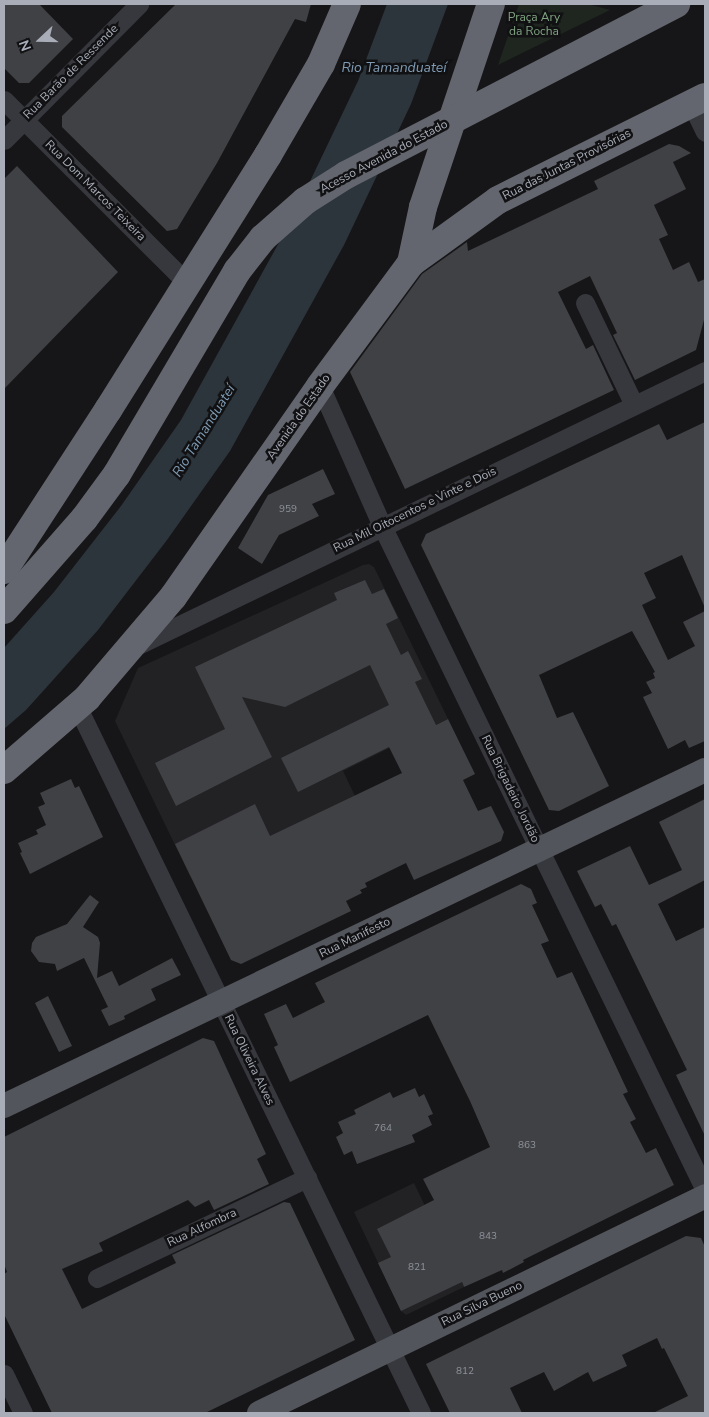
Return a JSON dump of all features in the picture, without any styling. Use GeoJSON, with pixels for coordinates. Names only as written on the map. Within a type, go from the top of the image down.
{"type":"FeatureCollection","features":[{"type":"Feature","properties":{"kind":"highway"},"geometry":{"type":"LineString","coordinates":[[4,570],[108,410],[268,155],[321,64],[347,4]]}},
{"type":"Feature","properties":{"kind":"highway","name":"Avenida do Estado"},"geometry":{"type":"LineString","coordinates":[[4,770],[77,706],[173,597],[320,386],[411,263],[423,207],[491,4]]}},
{"type":"Feature","properties":{"kind":"highway","name":"Acesso Avenida do Estado"},"geometry":{"type":"LineString","coordinates":[[4,610],[84,519],[117,474],[237,271],[263,238],[305,200],[346,175],[676,4]]}},
{"type":"Feature","properties":{"kind":"highway","name":"Rua das Juntas Provisórias"},"geometry":{"type":"LineString","coordinates":[[411,263],[498,200],[698,100]]}},
{"type":"Feature","properties":{"kind":"main road","name":"Rua Manifesto"},"geometry":{"type":"LineString","coordinates":[[4,1106],[705,770]]}},
{"type":"Feature","properties":{"kind":"main road","name":"Rua Silva Bueno"},"geometry":{"type":"LineString","coordinates":[[259,1413],[705,1196]]}},
{"type":"Feature","properties":{"kind":"street","name":"Rua Barão de Ressende"},"geometry":{"type":"LineString","coordinates":[[4,140],[139,4]]}},
{"type":"Feature","properties":{"kind":"street","name":"Rua Dom Marcos Teixeira"},"geometry":{"type":"LineString","coordinates":[[4,100],[187,283]]}},
{"type":"Feature","properties":{"kind":"street"},"geometry":{"type":"LineString","coordinates":[[698,100],[705,132]]}},
{"type":"Feature","properties":{"kind":"street"},"geometry":{"type":"LineString","coordinates":[[585,304],[634,405]]}},
{"type":"Feature","properties":{"kind":"street","name":"Rua Mil Oitocentos e Vinte e Dois"},"geometry":{"type":"LineString","coordinates":[[126,651],[705,371]]}},
{"type":"Feature","properties":{"kind":"street","name":"Rua Brigadeiro Jordão"},"geometry":{"type":"LineString","coordinates":[[320,386],[382,526],[705,1190]]}},
{"type":"Feature","properties":{"kind":"street","name":"Rua Oliveira Alves"},"geometry":{"type":"LineString","coordinates":[[77,706],[421,1413]]}},
{"type":"Feature","properties":{"kind":"street","name":"Rua Alfombra"},"geometry":{"type":"LineString","coordinates":[[97,1278],[307,1178]]}},
{"type":"Feature","properties":{"kind":"street"},"geometry":{"type":"LineString","coordinates":[[4,1374],[23,1413]]}},
{"type":"Feature","properties":{"kind":"shaded area"},"geometry":{"type":"Polygon","coordinates":[[[369,564],[374,567],[448,719],[343,771],[355,796],[190,876],[115,721],[138,668],[363,565],[369,564]]]}},
{"type":"Feature","properties":{"kind":"shaded area"},"geometry":{"type":"Polygon","coordinates":[[[414,1183],[464,1287],[406,1315],[401,1311],[354,1212],[414,1183]]]}},
{"type":"Feature","properties":{"kind":"green space","name":"Praça Ary da Rocha"},"geometry":{"type":"Polygon","coordinates":[[[519,4],[588,4],[610,10],[498,65],[519,4]]]}},
{"type":"Feature","properties":{"kind":"water","name":"Rio Tamanduateí"},"geometry":{"type":"Polygon","coordinates":[[[387,4],[448,4],[411,104],[344,245],[230,451],[167,540],[98,630],[26,710],[4,729],[4,648],[54,592],[121,506],[181,420],[292,219],[358,81],[387,4]]]}},
{"type":"Feature","properties":{"kind":"building"},"geometry":{"type":"Polygon","coordinates":[[[4,4],[39,4],[73,39],[29,83],[19,83],[4,68],[4,4]]]}},
{"type":"Feature","properties":{"kind":"building"},"geometry":{"type":"Polygon","coordinates":[[[176,4],[311,4],[306,22],[295,19],[217,163],[177,229],[167,231],[62,127],[62,116],[176,4]]]}},
{"type":"Feature","properties":{"kind":"building"},"geometry":{"type":"Polygon","coordinates":[[[669,144],[679,146],[691,153],[673,162],[686,189],[654,205],[668,235],[659,239],[673,270],[689,262],[698,282],[705,279],[705,316],[696,350],[635,380],[613,335],[617,333],[590,276],[558,292],[586,349],[593,345],[614,390],[405,489],[350,372],[422,274],[467,242],[468,251],[598,189],[594,181],[669,144]]]}},
{"type":"Feature","properties":{"kind":"building"},"geometry":{"type":"Polygon","coordinates":[[[17,166],[118,272],[4,389],[4,179],[17,166]]]}},
{"type":"Feature","properties":{"kind":"building"},"geometry":{"type":"Polygon","coordinates":[[[705,422],[705,608],[682,555],[644,573],[656,598],[642,605],[668,660],[695,646],[683,622],[705,611],[705,741],[689,748],[685,740],[668,749],[643,697],[652,693],[646,682],[655,678],[653,673],[655,672],[632,631],[539,675],[557,718],[573,712],[609,786],[559,811],[549,810],[421,545],[426,534],[659,424],[667,440],[705,422]]]}},
{"type":"Feature","properties":{"kind":"building"},"geometry":{"type":"Polygon","coordinates":[[[323,469],[335,494],[312,504],[319,516],[279,535],[262,564],[238,548],[268,495],[323,469]]]}},
{"type":"Feature","properties":{"kind":"building"},"geometry":{"type":"Polygon","coordinates":[[[365,580],[372,594],[384,589],[398,618],[386,624],[401,655],[408,651],[422,679],[415,682],[436,725],[448,719],[475,774],[463,780],[478,811],[491,806],[504,832],[501,841],[414,880],[406,863],[365,883],[367,887],[360,890],[362,893],[346,901],[351,911],[241,964],[231,960],[175,844],[255,804],[270,836],[402,773],[389,747],[298,792],[281,758],[389,705],[370,665],[285,707],[242,697],[272,757],[176,806],[155,763],[225,729],[195,667],[337,600],[334,593],[365,580]]]}},
{"type":"Feature","properties":{"kind":"building"},"geometry":{"type":"Polygon","coordinates":[[[71,779],[75,788],[79,786],[103,837],[30,874],[20,853],[22,852],[18,843],[38,834],[36,830],[46,825],[38,807],[45,804],[40,793],[71,779]]]}},
{"type":"Feature","properties":{"kind":"building"},"geometry":{"type":"Polygon","coordinates":[[[705,799],[705,880],[658,904],[676,941],[705,927],[705,1136],[676,1075],[687,1070],[616,924],[612,926],[601,904],[595,907],[577,871],[630,846],[649,885],[682,870],[659,822],[705,799]]]}},
{"type":"Feature","properties":{"kind":"building"},"geometry":{"type":"Polygon","coordinates":[[[521,884],[531,889],[537,903],[532,905],[549,941],[541,944],[557,978],[572,972],[628,1092],[623,1094],[636,1119],[630,1122],[646,1153],[656,1148],[674,1185],[523,1260],[524,1262],[503,1273],[502,1270],[464,1287],[462,1282],[401,1311],[378,1263],[391,1257],[377,1229],[434,1200],[423,1179],[490,1147],[470,1101],[428,1015],[290,1082],[274,1047],[278,1045],[264,1014],[286,1004],[293,1018],[325,1002],[315,983],[521,884]]]}},
{"type":"Feature","properties":{"kind":"building"},"geometry":{"type":"Polygon","coordinates":[[[90,895],[99,902],[83,927],[98,937],[100,943],[97,978],[112,971],[119,986],[172,958],[181,975],[151,989],[156,1000],[124,1016],[125,1019],[109,1026],[101,1010],[108,1007],[84,958],[57,971],[55,964],[39,962],[31,951],[32,943],[36,937],[67,924],[90,895]]]}},
{"type":"Feature","properties":{"kind":"building"},"geometry":{"type":"Polygon","coordinates":[[[48,996],[72,1046],[59,1052],[35,1003],[48,996]]]}},
{"type":"Feature","properties":{"kind":"building"},"geometry":{"type":"Polygon","coordinates":[[[203,1038],[214,1041],[266,1154],[257,1159],[269,1184],[214,1210],[209,1200],[195,1207],[188,1200],[99,1243],[103,1251],[62,1269],[82,1309],[176,1263],[172,1255],[284,1202],[290,1203],[355,1340],[205,1413],[52,1413],[4,1314],[4,1274],[7,1272],[4,1264],[4,1137],[203,1038]]]}},
{"type":"Feature","properties":{"kind":"building"},"geometry":{"type":"Polygon","coordinates":[[[415,1088],[419,1097],[424,1094],[433,1114],[428,1116],[432,1125],[412,1135],[415,1142],[357,1164],[352,1151],[344,1155],[336,1137],[343,1133],[338,1122],[356,1114],[354,1110],[390,1092],[393,1098],[415,1088]]]}},
{"type":"Feature","properties":{"kind":"building"},"geometry":{"type":"Polygon","coordinates":[[[686,1236],[701,1238],[705,1247],[705,1413],[653,1413],[688,1396],[657,1338],[622,1355],[627,1366],[593,1382],[588,1372],[554,1391],[544,1372],[510,1388],[522,1413],[450,1413],[426,1364],[686,1236]]]}}]}
